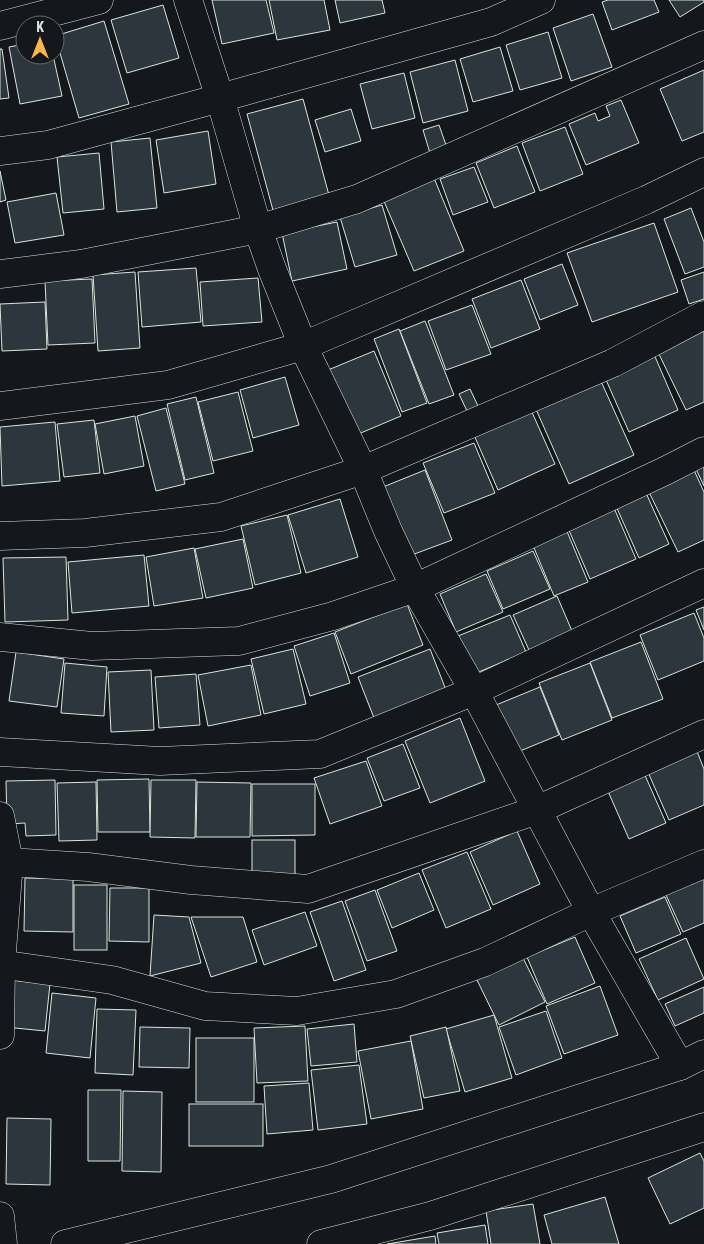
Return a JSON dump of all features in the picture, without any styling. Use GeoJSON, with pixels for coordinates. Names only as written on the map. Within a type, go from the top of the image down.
{"type":"FeatureCollection","features":[{"type":"Feature","properties":{"kind":"street"},"geometry":{"type":"LineString","coordinates":[[0,26],[100,0]]}},
{"type":"Feature","properties":{"kind":"street"},"geometry":{"type":"LineString","coordinates":[[188,0],[220,98],[258,229],[303,346],[363,470],[415,588],[474,691],[591,912],[680,1066]]}},
{"type":"Feature","properties":{"kind":"street"},"geometry":{"type":"LineString","coordinates":[[0,151],[48,145],[220,98],[491,22],[540,0]]}},
{"type":"Feature","properties":{"kind":"street"},"geometry":{"type":"LineString","coordinates":[[0,274],[81,264],[258,229],[357,199],[704,46]]}},
{"type":"Feature","properties":{"kind":"street"},"geometry":{"type":"LineString","coordinates":[[0,406],[168,385],[303,346],[646,200],[704,172]]}},
{"type":"Feature","properties":{"kind":"street"},"geometry":{"type":"LineString","coordinates":[[0,536],[86,533],[221,517],[363,470],[613,363],[704,315]]}},
{"type":"Feature","properties":{"kind":"street"},"geometry":{"type":"LineString","coordinates":[[0,637],[92,646],[238,640],[333,616],[415,588],[666,471],[704,451]]}},
{"type":"Feature","properties":{"kind":"street"},"geometry":{"type":"LineString","coordinates":[[0,752],[160,761],[320,754],[474,691],[704,583]]}},
{"type":"Feature","properties":{"kind":"street"},"geometry":{"type":"LineString","coordinates":[[4,863],[88,867],[191,880],[308,889],[537,810],[704,734]]}},
{"type":"Feature","properties":{"kind":"street"},"geometry":{"type":"LineString","coordinates":[[0,816],[4,863],[0,1035]]}},
{"type":"Feature","properties":{"kind":"street"},"geometry":{"type":"LineString","coordinates":[[1,964],[112,980],[205,1006],[297,1011],[396,994],[485,962],[591,912],[704,864]]}},
{"type":"Feature","properties":{"kind":"street"},"geometry":{"type":"LineString","coordinates":[[65,1244],[331,1179],[680,1066],[704,1054]]}},
{"type":"Feature","properties":{"kind":"street"},"geometry":{"type":"LineString","coordinates":[[321,1244],[430,1216],[704,1128]]}},
{"type":"Feature","properties":{"kind":"street"},"geometry":{"type":"LineString","coordinates":[[0,1216],[3,1244]]}},
{"type":"Feature","properties":{"kind":"building"},"geometry":{"type":"Polygon","coordinates":[[[212,0],[266,0],[274,33],[222,44],[212,0]]]}},
{"type":"Feature","properties":{"kind":"building"},"geometry":{"type":"Polygon","coordinates":[[[269,0],[324,0],[330,30],[277,40],[269,0]]]}},
{"type":"Feature","properties":{"kind":"building"},"geometry":{"type":"Polygon","coordinates":[[[335,0],[382,0],[385,13],[340,23],[335,0]]]}},
{"type":"Feature","properties":{"kind":"building"},"geometry":{"type":"Polygon","coordinates":[[[608,0],[654,0],[659,12],[612,30],[602,2],[608,0]]]}},
{"type":"Feature","properties":{"kind":"building"},"geometry":{"type":"Polygon","coordinates":[[[669,0],[704,0],[704,2],[680,17],[669,0]]]}},
{"type":"Feature","properties":{"kind":"building"},"geometry":{"type":"Polygon","coordinates":[[[163,5],[179,58],[127,73],[111,20],[163,5]]]}},
{"type":"Feature","properties":{"kind":"building"},"geometry":{"type":"Polygon","coordinates":[[[593,14],[612,67],[571,81],[553,28],[593,14]]]}},
{"type":"Feature","properties":{"kind":"building"},"geometry":{"type":"Polygon","coordinates":[[[104,21],[129,104],[79,118],[63,65],[65,65],[65,33],[104,21]]]}},
{"type":"Feature","properties":{"kind":"building"},"geometry":{"type":"Polygon","coordinates":[[[548,32],[562,78],[520,90],[506,45],[548,32]]]}},
{"type":"Feature","properties":{"kind":"building"},"geometry":{"type":"Polygon","coordinates":[[[15,46],[15,65],[55,65],[62,96],[20,104],[9,47],[15,46]]]}},
{"type":"Feature","properties":{"kind":"building"},"geometry":{"type":"Polygon","coordinates":[[[500,47],[513,91],[473,102],[460,59],[500,47]]]}},
{"type":"Feature","properties":{"kind":"building"},"geometry":{"type":"Polygon","coordinates":[[[0,49],[2,49],[9,98],[0,99],[0,49]]]}},
{"type":"Feature","properties":{"kind":"building"},"geometry":{"type":"Polygon","coordinates":[[[455,60],[468,111],[423,123],[410,72],[455,60]]]}},
{"type":"Feature","properties":{"kind":"building"},"geometry":{"type":"Polygon","coordinates":[[[704,70],[704,132],[682,141],[660,89],[704,70]]]}},
{"type":"Feature","properties":{"kind":"building"},"geometry":{"type":"Polygon","coordinates":[[[404,73],[415,118],[372,129],[360,84],[404,73]]]}},
{"type":"Feature","properties":{"kind":"building"},"geometry":{"type":"Polygon","coordinates":[[[303,99],[330,199],[274,214],[247,114],[303,99]]]}},
{"type":"Feature","properties":{"kind":"building"},"geometry":{"type":"Polygon","coordinates":[[[621,100],[639,143],[586,165],[569,124],[595,113],[598,121],[610,116],[606,106],[621,100]]]}},
{"type":"Feature","properties":{"kind":"building"},"geometry":{"type":"Polygon","coordinates":[[[351,109],[361,141],[325,152],[315,120],[351,109]]]}},
{"type":"Feature","properties":{"kind":"building"},"geometry":{"type":"Polygon","coordinates":[[[439,125],[447,148],[430,153],[423,130],[439,125]]]}},
{"type":"Feature","properties":{"kind":"building"},"geometry":{"type":"Polygon","coordinates":[[[565,127],[583,174],[540,191],[522,143],[565,127]]]}},
{"type":"Feature","properties":{"kind":"building"},"geometry":{"type":"Polygon","coordinates":[[[208,131],[216,184],[164,193],[156,140],[208,131]]]}},
{"type":"Feature","properties":{"kind":"building"},"geometry":{"type":"Polygon","coordinates":[[[150,138],[157,208],[117,212],[111,142],[150,138]]]}},
{"type":"Feature","properties":{"kind":"building"},"geometry":{"type":"Polygon","coordinates":[[[517,146],[535,192],[494,208],[476,163],[517,146]]]}},
{"type":"Feature","properties":{"kind":"building"},"geometry":{"type":"Polygon","coordinates":[[[99,153],[104,209],[63,213],[57,157],[99,153]]]}},
{"type":"Feature","properties":{"kind":"building"},"geometry":{"type":"Polygon","coordinates":[[[474,167],[488,202],[453,215],[440,179],[474,167]]]}},
{"type":"Feature","properties":{"kind":"building"},"geometry":{"type":"Polygon","coordinates":[[[0,171],[6,200],[0,202],[0,171]]]}},
{"type":"Feature","properties":{"kind":"building"},"geometry":{"type":"Polygon","coordinates":[[[434,178],[464,251],[414,271],[383,199],[434,178]]]}},
{"type":"Feature","properties":{"kind":"building"},"geometry":{"type":"Polygon","coordinates":[[[56,193],[64,235],[15,243],[7,202],[56,193]]]}},
{"type":"Feature","properties":{"kind":"building"},"geometry":{"type":"Polygon","coordinates":[[[382,205],[397,255],[355,267],[340,217],[382,205]]]}},
{"type":"Feature","properties":{"kind":"building"},"geometry":{"type":"Polygon","coordinates":[[[691,208],[704,242],[704,267],[685,274],[664,219],[691,208]]]}},
{"type":"Feature","properties":{"kind":"building"},"geometry":{"type":"Polygon","coordinates":[[[337,222],[347,269],[292,281],[282,233],[337,222]]]}},
{"type":"Feature","properties":{"kind":"building"},"geometry":{"type":"Polygon","coordinates":[[[654,223],[678,292],[592,322],[567,253],[654,223]]]}},
{"type":"Feature","properties":{"kind":"building"},"geometry":{"type":"Polygon","coordinates":[[[562,264],[578,305],[540,320],[524,279],[562,264]]]}},
{"type":"Feature","properties":{"kind":"building"},"geometry":{"type":"Polygon","coordinates":[[[196,268],[201,322],[142,327],[138,272],[196,268]]]}},
{"type":"Feature","properties":{"kind":"building"},"geometry":{"type":"Polygon","coordinates":[[[135,272],[140,348],[98,351],[93,275],[135,272]]]}},
{"type":"Feature","properties":{"kind":"building"},"geometry":{"type":"Polygon","coordinates":[[[704,272],[704,299],[689,304],[681,280],[704,272]]]}},
{"type":"Feature","properties":{"kind":"building"},"geometry":{"type":"Polygon","coordinates":[[[258,278],[262,322],[203,326],[200,282],[258,278]]]}},
{"type":"Feature","properties":{"kind":"building"},"geometry":{"type":"Polygon","coordinates":[[[92,279],[95,343],[48,345],[45,281],[92,279]]]}},
{"type":"Feature","properties":{"kind":"building"},"geometry":{"type":"Polygon","coordinates":[[[521,280],[540,329],[491,348],[472,299],[521,280]]]}},
{"type":"Feature","properties":{"kind":"building"},"geometry":{"type":"Polygon","coordinates":[[[45,302],[47,349],[2,351],[0,304],[45,302]]]}},
{"type":"Feature","properties":{"kind":"building"},"geometry":{"type":"Polygon","coordinates":[[[472,305],[491,354],[446,370],[428,321],[472,305]]]}},
{"type":"Feature","properties":{"kind":"building"},"geometry":{"type":"Polygon","coordinates":[[[425,321],[454,395],[429,404],[400,331],[425,321]]]}},
{"type":"Feature","properties":{"kind":"building"},"geometry":{"type":"Polygon","coordinates":[[[704,325],[704,402],[686,410],[656,348],[704,325]]]}},
{"type":"Feature","properties":{"kind":"building"},"geometry":{"type":"Polygon","coordinates":[[[399,329],[427,403],[402,412],[374,339],[399,329]]]}},
{"type":"Feature","properties":{"kind":"building"},"geometry":{"type":"Polygon","coordinates":[[[374,351],[401,416],[356,435],[328,370],[374,351]]]}},
{"type":"Feature","properties":{"kind":"building"},"geometry":{"type":"Polygon","coordinates":[[[653,352],[678,410],[629,432],[603,373],[653,352]]]}},
{"type":"Feature","properties":{"kind":"building"},"geometry":{"type":"Polygon","coordinates":[[[285,377],[299,425],[253,438],[240,390],[285,377]]]}},
{"type":"Feature","properties":{"kind":"building"},"geometry":{"type":"Polygon","coordinates":[[[600,379],[634,455],[569,484],[535,407],[600,379]]]}},
{"type":"Feature","properties":{"kind":"building"},"geometry":{"type":"Polygon","coordinates":[[[470,389],[478,406],[467,411],[459,394],[470,389]]]}},
{"type":"Feature","properties":{"kind":"building"},"geometry":{"type":"Polygon","coordinates":[[[238,392],[253,451],[213,461],[198,402],[238,392]]]}},
{"type":"Feature","properties":{"kind":"building"},"geometry":{"type":"Polygon","coordinates":[[[196,397],[214,473],[185,480],[167,404],[196,397]]]}},
{"type":"Feature","properties":{"kind":"building"},"geometry":{"type":"Polygon","coordinates":[[[166,408],[185,484],[156,491],[137,416],[166,408]]]}},
{"type":"Feature","properties":{"kind":"building"},"geometry":{"type":"Polygon","coordinates":[[[531,410],[555,464],[498,490],[474,435],[531,410]]]}},
{"type":"Feature","properties":{"kind":"building"},"geometry":{"type":"Polygon","coordinates":[[[135,416],[144,466],[104,474],[95,424],[135,416]]]}},
{"type":"Feature","properties":{"kind":"building"},"geometry":{"type":"Polygon","coordinates":[[[94,420],[100,473],[64,477],[57,424],[94,420]]]}},
{"type":"Feature","properties":{"kind":"building"},"geometry":{"type":"Polygon","coordinates":[[[55,422],[60,481],[2,486],[0,427],[55,422]]]}},
{"type":"Feature","properties":{"kind":"building"},"geometry":{"type":"Polygon","coordinates":[[[474,443],[495,493],[444,513],[423,463],[474,443]]]}},
{"type":"Feature","properties":{"kind":"building"},"geometry":{"type":"Polygon","coordinates":[[[704,463],[704,486],[695,467],[704,463]]]}},
{"type":"Feature","properties":{"kind":"building"},"geometry":{"type":"Polygon","coordinates":[[[693,468],[704,492],[704,540],[678,552],[648,490],[693,468]]]}},
{"type":"Feature","properties":{"kind":"building"},"geometry":{"type":"Polygon","coordinates":[[[425,470],[452,540],[409,556],[383,487],[425,470]]]}},
{"type":"Feature","properties":{"kind":"building"},"geometry":{"type":"Polygon","coordinates":[[[646,493],[669,544],[639,558],[616,506],[646,493]]]}},
{"type":"Feature","properties":{"kind":"building"},"geometry":{"type":"Polygon","coordinates":[[[340,499],[358,557],[306,573],[288,515],[340,499]]]}},
{"type":"Feature","properties":{"kind":"building"},"geometry":{"type":"Polygon","coordinates":[[[614,508],[636,559],[590,579],[568,528],[614,508]]]}},
{"type":"Feature","properties":{"kind":"building"},"geometry":{"type":"Polygon","coordinates":[[[287,515],[301,573],[255,585],[241,526],[287,515]]]}},
{"type":"Feature","properties":{"kind":"building"},"geometry":{"type":"Polygon","coordinates":[[[566,529],[588,582],[554,596],[532,543],[566,529]]]}},
{"type":"Feature","properties":{"kind":"building"},"geometry":{"type":"Polygon","coordinates":[[[243,539],[253,588],[206,598],[195,549],[243,539]]]}},
{"type":"Feature","properties":{"kind":"building"},"geometry":{"type":"Polygon","coordinates":[[[194,548],[203,598],[154,606],[146,557],[194,548]]]}},
{"type":"Feature","properties":{"kind":"building"},"geometry":{"type":"Polygon","coordinates":[[[533,551],[550,589],[503,609],[487,571],[533,551]]]}},
{"type":"Feature","properties":{"kind":"building"},"geometry":{"type":"Polygon","coordinates":[[[144,555],[149,606],[72,613],[68,562],[144,555]]]}},
{"type":"Feature","properties":{"kind":"building"},"geometry":{"type":"Polygon","coordinates":[[[66,557],[68,620],[5,622],[3,558],[66,557]]]}},
{"type":"Feature","properties":{"kind":"building"},"geometry":{"type":"Polygon","coordinates":[[[486,574],[503,612],[456,632],[440,594],[486,574]]]}},
{"type":"Feature","properties":{"kind":"building"},"geometry":{"type":"Polygon","coordinates":[[[557,596],[572,631],[529,650],[513,615],[557,596]]]}},
{"type":"Feature","properties":{"kind":"building"},"geometry":{"type":"Polygon","coordinates":[[[407,604],[423,645],[351,674],[335,632],[407,604]]]}},
{"type":"Feature","properties":{"kind":"building"},"geometry":{"type":"Polygon","coordinates":[[[704,607],[704,630],[696,610],[704,607]]]}},
{"type":"Feature","properties":{"kind":"building"},"geometry":{"type":"Polygon","coordinates":[[[694,613],[704,638],[704,661],[658,680],[640,635],[694,613]]]}},
{"type":"Feature","properties":{"kind":"building"},"geometry":{"type":"Polygon","coordinates":[[[510,615],[526,652],[474,674],[458,636],[510,615]]]}},
{"type":"Feature","properties":{"kind":"building"},"geometry":{"type":"Polygon","coordinates":[[[334,633],[350,683],[310,696],[294,646],[334,633]]]}},
{"type":"Feature","properties":{"kind":"building"},"geometry":{"type":"Polygon","coordinates":[[[641,642],[663,699],[612,718],[590,662],[641,642]]]}},
{"type":"Feature","properties":{"kind":"building"},"geometry":{"type":"Polygon","coordinates":[[[293,649],[306,704],[264,714],[251,659],[293,649]]]}},
{"type":"Feature","properties":{"kind":"building"},"geometry":{"type":"Polygon","coordinates":[[[430,649],[446,690],[374,718],[358,677],[430,649]]]}},
{"type":"Feature","properties":{"kind":"building"},"geometry":{"type":"Polygon","coordinates":[[[16,652],[64,659],[57,707],[9,701],[16,652]]]}},
{"type":"Feature","properties":{"kind":"building"},"geometry":{"type":"Polygon","coordinates":[[[65,663],[107,667],[104,716],[61,713],[65,663]]]}},
{"type":"Feature","properties":{"kind":"building"},"geometry":{"type":"Polygon","coordinates":[[[590,663],[612,720],[562,740],[539,683],[590,663]]]}},
{"type":"Feature","properties":{"kind":"building"},"geometry":{"type":"Polygon","coordinates":[[[251,665],[261,715],[208,726],[198,675],[251,665]]]}},
{"type":"Feature","properties":{"kind":"building"},"geometry":{"type":"Polygon","coordinates":[[[151,670],[154,730],[111,732],[108,672],[151,670]]]}},
{"type":"Feature","properties":{"kind":"building"},"geometry":{"type":"Polygon","coordinates":[[[196,674],[200,725],[159,728],[155,677],[196,674]]]}},
{"type":"Feature","properties":{"kind":"building"},"geometry":{"type":"Polygon","coordinates":[[[540,687],[559,735],[515,753],[496,705],[540,687]]]}},
{"type":"Feature","properties":{"kind":"building"},"geometry":{"type":"Polygon","coordinates":[[[460,718],[485,781],[430,803],[405,741],[460,718]]]}},
{"type":"Feature","properties":{"kind":"building"},"geometry":{"type":"Polygon","coordinates":[[[403,744],[420,788],[384,801],[367,758],[403,744]]]}},
{"type":"Feature","properties":{"kind":"building"},"geometry":{"type":"Polygon","coordinates":[[[696,749],[704,769],[704,805],[669,820],[647,770],[696,749]]]}},
{"type":"Feature","properties":{"kind":"building"},"geometry":{"type":"Polygon","coordinates":[[[366,761],[382,806],[330,824],[314,778],[366,761]]]}},
{"type":"Feature","properties":{"kind":"building"},"geometry":{"type":"Polygon","coordinates":[[[644,773],[666,823],[629,839],[607,789],[644,773]]]}},
{"type":"Feature","properties":{"kind":"building"},"geometry":{"type":"Polygon","coordinates":[[[149,779],[150,832],[98,832],[97,780],[149,779]]]}},
{"type":"Feature","properties":{"kind":"building"},"geometry":{"type":"Polygon","coordinates":[[[55,780],[56,835],[26,836],[25,823],[7,824],[6,781],[55,780]]]}},
{"type":"Feature","properties":{"kind":"building"},"geometry":{"type":"Polygon","coordinates":[[[151,780],[196,780],[195,838],[150,837],[151,780]]]}},
{"type":"Feature","properties":{"kind":"building"},"geometry":{"type":"Polygon","coordinates":[[[96,782],[97,840],[59,841],[57,783],[96,782]]]}},
{"type":"Feature","properties":{"kind":"building"},"geometry":{"type":"Polygon","coordinates":[[[197,782],[251,783],[250,837],[196,837],[197,782]]]}},
{"type":"Feature","properties":{"kind":"building"},"geometry":{"type":"Polygon","coordinates":[[[252,784],[315,784],[315,835],[252,836],[252,784]]]}},
{"type":"Feature","properties":{"kind":"building"},"geometry":{"type":"Polygon","coordinates":[[[517,831],[540,884],[493,905],[470,852],[517,831]]]}},
{"type":"Feature","properties":{"kind":"building"},"geometry":{"type":"Polygon","coordinates":[[[252,840],[295,840],[295,875],[252,875],[252,840]]]}},
{"type":"Feature","properties":{"kind":"building"},"geometry":{"type":"Polygon","coordinates":[[[467,852],[491,909],[446,928],[422,870],[467,852]]]}},
{"type":"Feature","properties":{"kind":"building"},"geometry":{"type":"Polygon","coordinates":[[[419,873],[434,910],[392,928],[377,890],[419,873]]]}},
{"type":"Feature","properties":{"kind":"building"},"geometry":{"type":"Polygon","coordinates":[[[25,878],[73,879],[73,932],[24,931],[25,878]]]}},
{"type":"Feature","properties":{"kind":"building"},"geometry":{"type":"Polygon","coordinates":[[[704,878],[704,923],[683,932],[666,895],[704,878]]]}},
{"type":"Feature","properties":{"kind":"building"},"geometry":{"type":"Polygon","coordinates":[[[74,885],[107,885],[107,950],[74,950],[74,885]]]}},
{"type":"Feature","properties":{"kind":"building"},"geometry":{"type":"Polygon","coordinates":[[[110,888],[149,888],[149,942],[109,941],[110,888]]]}},
{"type":"Feature","properties":{"kind":"building"},"geometry":{"type":"Polygon","coordinates":[[[375,890],[397,951],[367,961],[345,901],[375,890]]]}},
{"type":"Feature","properties":{"kind":"building"},"geometry":{"type":"Polygon","coordinates":[[[665,897],[681,934],[636,953],[620,916],[665,897]]]}},
{"type":"Feature","properties":{"kind":"building"},"geometry":{"type":"Polygon","coordinates":[[[342,901],[366,970],[334,981],[310,912],[342,901]]]}},
{"type":"Feature","properties":{"kind":"building"},"geometry":{"type":"Polygon","coordinates":[[[305,912],[317,946],[264,965],[252,930],[305,912]]]}},
{"type":"Feature","properties":{"kind":"building"},"geometry":{"type":"Polygon","coordinates":[[[154,915],[189,917],[201,963],[150,976],[154,915]]]}},
{"type":"Feature","properties":{"kind":"building"},"geometry":{"type":"Polygon","coordinates":[[[191,917],[243,917],[257,962],[211,977],[191,917]]]}},
{"type":"Feature","properties":{"kind":"building"},"geometry":{"type":"Polygon","coordinates":[[[575,937],[595,983],[547,1004],[527,957],[575,937]]]}},
{"type":"Feature","properties":{"kind":"building"},"geometry":{"type":"Polygon","coordinates":[[[686,938],[704,979],[658,1000],[639,959],[686,938]]]}},
{"type":"Feature","properties":{"kind":"building"},"geometry":{"type":"Polygon","coordinates":[[[522,956],[545,1002],[499,1025],[476,978],[522,956]]]}},
{"type":"Feature","properties":{"kind":"building"},"geometry":{"type":"Polygon","coordinates":[[[10,980],[50,984],[45,1031],[5,1027],[10,980]]]}},
{"type":"Feature","properties":{"kind":"building"},"geometry":{"type":"Polygon","coordinates":[[[600,986],[618,1035],[564,1054],[546,1006],[600,986]]]}},
{"type":"Feature","properties":{"kind":"building"},"geometry":{"type":"Polygon","coordinates":[[[704,987],[704,1013],[675,1026],[665,1004],[704,987]]]}},
{"type":"Feature","properties":{"kind":"building"},"geometry":{"type":"Polygon","coordinates":[[[52,993],[96,998],[90,1058],[46,1053],[52,993]]]}},
{"type":"Feature","properties":{"kind":"building"},"geometry":{"type":"Polygon","coordinates":[[[97,1009],[136,1010],[133,1075],[95,1073],[97,1009]]]}},
{"type":"Feature","properties":{"kind":"building"},"geometry":{"type":"Polygon","coordinates":[[[546,1011],[562,1058],[516,1075],[499,1027],[546,1011]]]}},
{"type":"Feature","properties":{"kind":"building"},"geometry":{"type":"Polygon","coordinates":[[[494,1015],[512,1078],[465,1092],[446,1029],[494,1015]]]}},
{"type":"Feature","properties":{"kind":"building"},"geometry":{"type":"Polygon","coordinates":[[[354,1024],[357,1062],[311,1066],[307,1029],[354,1024]]]}},
{"type":"Feature","properties":{"kind":"building"},"geometry":{"type":"Polygon","coordinates":[[[305,1026],[308,1081],[257,1083],[254,1028],[305,1026]]]}},
{"type":"Feature","properties":{"kind":"building"},"geometry":{"type":"Polygon","coordinates":[[[140,1027],[190,1028],[189,1068],[139,1067],[140,1027]]]}},
{"type":"Feature","properties":{"kind":"building"},"geometry":{"type":"Polygon","coordinates":[[[446,1027],[460,1091],[424,1098],[410,1036],[446,1027]]]}},
{"type":"Feature","properties":{"kind":"building"},"geometry":{"type":"Polygon","coordinates":[[[196,1038],[254,1038],[254,1102],[196,1102],[196,1038]]]}},
{"type":"Feature","properties":{"kind":"building"},"geometry":{"type":"Polygon","coordinates":[[[411,1041],[423,1109],[371,1119],[358,1051],[411,1041]]]}},
{"type":"Feature","properties":{"kind":"building"},"geometry":{"type":"Polygon","coordinates":[[[359,1065],[367,1124],[318,1130],[311,1070],[359,1065]]]}},
{"type":"Feature","properties":{"kind":"building"},"geometry":{"type":"Polygon","coordinates":[[[309,1083],[313,1130],[267,1134],[264,1086],[309,1083]]]}},
{"type":"Feature","properties":{"kind":"building"},"geometry":{"type":"Polygon","coordinates":[[[88,1090],[121,1090],[120,1161],[88,1161],[88,1090]]]}},
{"type":"Feature","properties":{"kind":"building"},"geometry":{"type":"Polygon","coordinates":[[[123,1091],[162,1092],[161,1172],[122,1171],[123,1091]]]}},
{"type":"Feature","properties":{"kind":"building"},"geometry":{"type":"Polygon","coordinates":[[[189,1104],[263,1104],[263,1146],[189,1146],[189,1104]]]}},
{"type":"Feature","properties":{"kind":"building"},"geometry":{"type":"Polygon","coordinates":[[[7,1118],[51,1119],[50,1185],[6,1184],[7,1118]]]}},
{"type":"Feature","properties":{"kind":"building"},"geometry":{"type":"Polygon","coordinates":[[[700,1153],[704,1161],[704,1208],[670,1224],[648,1178],[700,1153]]]}},
{"type":"Feature","properties":{"kind":"building"},"geometry":{"type":"Polygon","coordinates":[[[605,1197],[619,1244],[552,1244],[544,1215],[605,1197]]]}},
{"type":"Feature","properties":{"kind":"building"},"geometry":{"type":"Polygon","coordinates":[[[533,1204],[540,1244],[491,1244],[486,1211],[533,1204]]]}},
{"type":"Feature","properties":{"kind":"building"},"geometry":{"type":"Polygon","coordinates":[[[485,1225],[488,1244],[439,1244],[437,1233],[485,1225]]]}},
{"type":"Feature","properties":{"kind":"building"},"geometry":{"type":"Polygon","coordinates":[[[435,1236],[436,1244],[387,1244],[435,1236]]]}}]}
